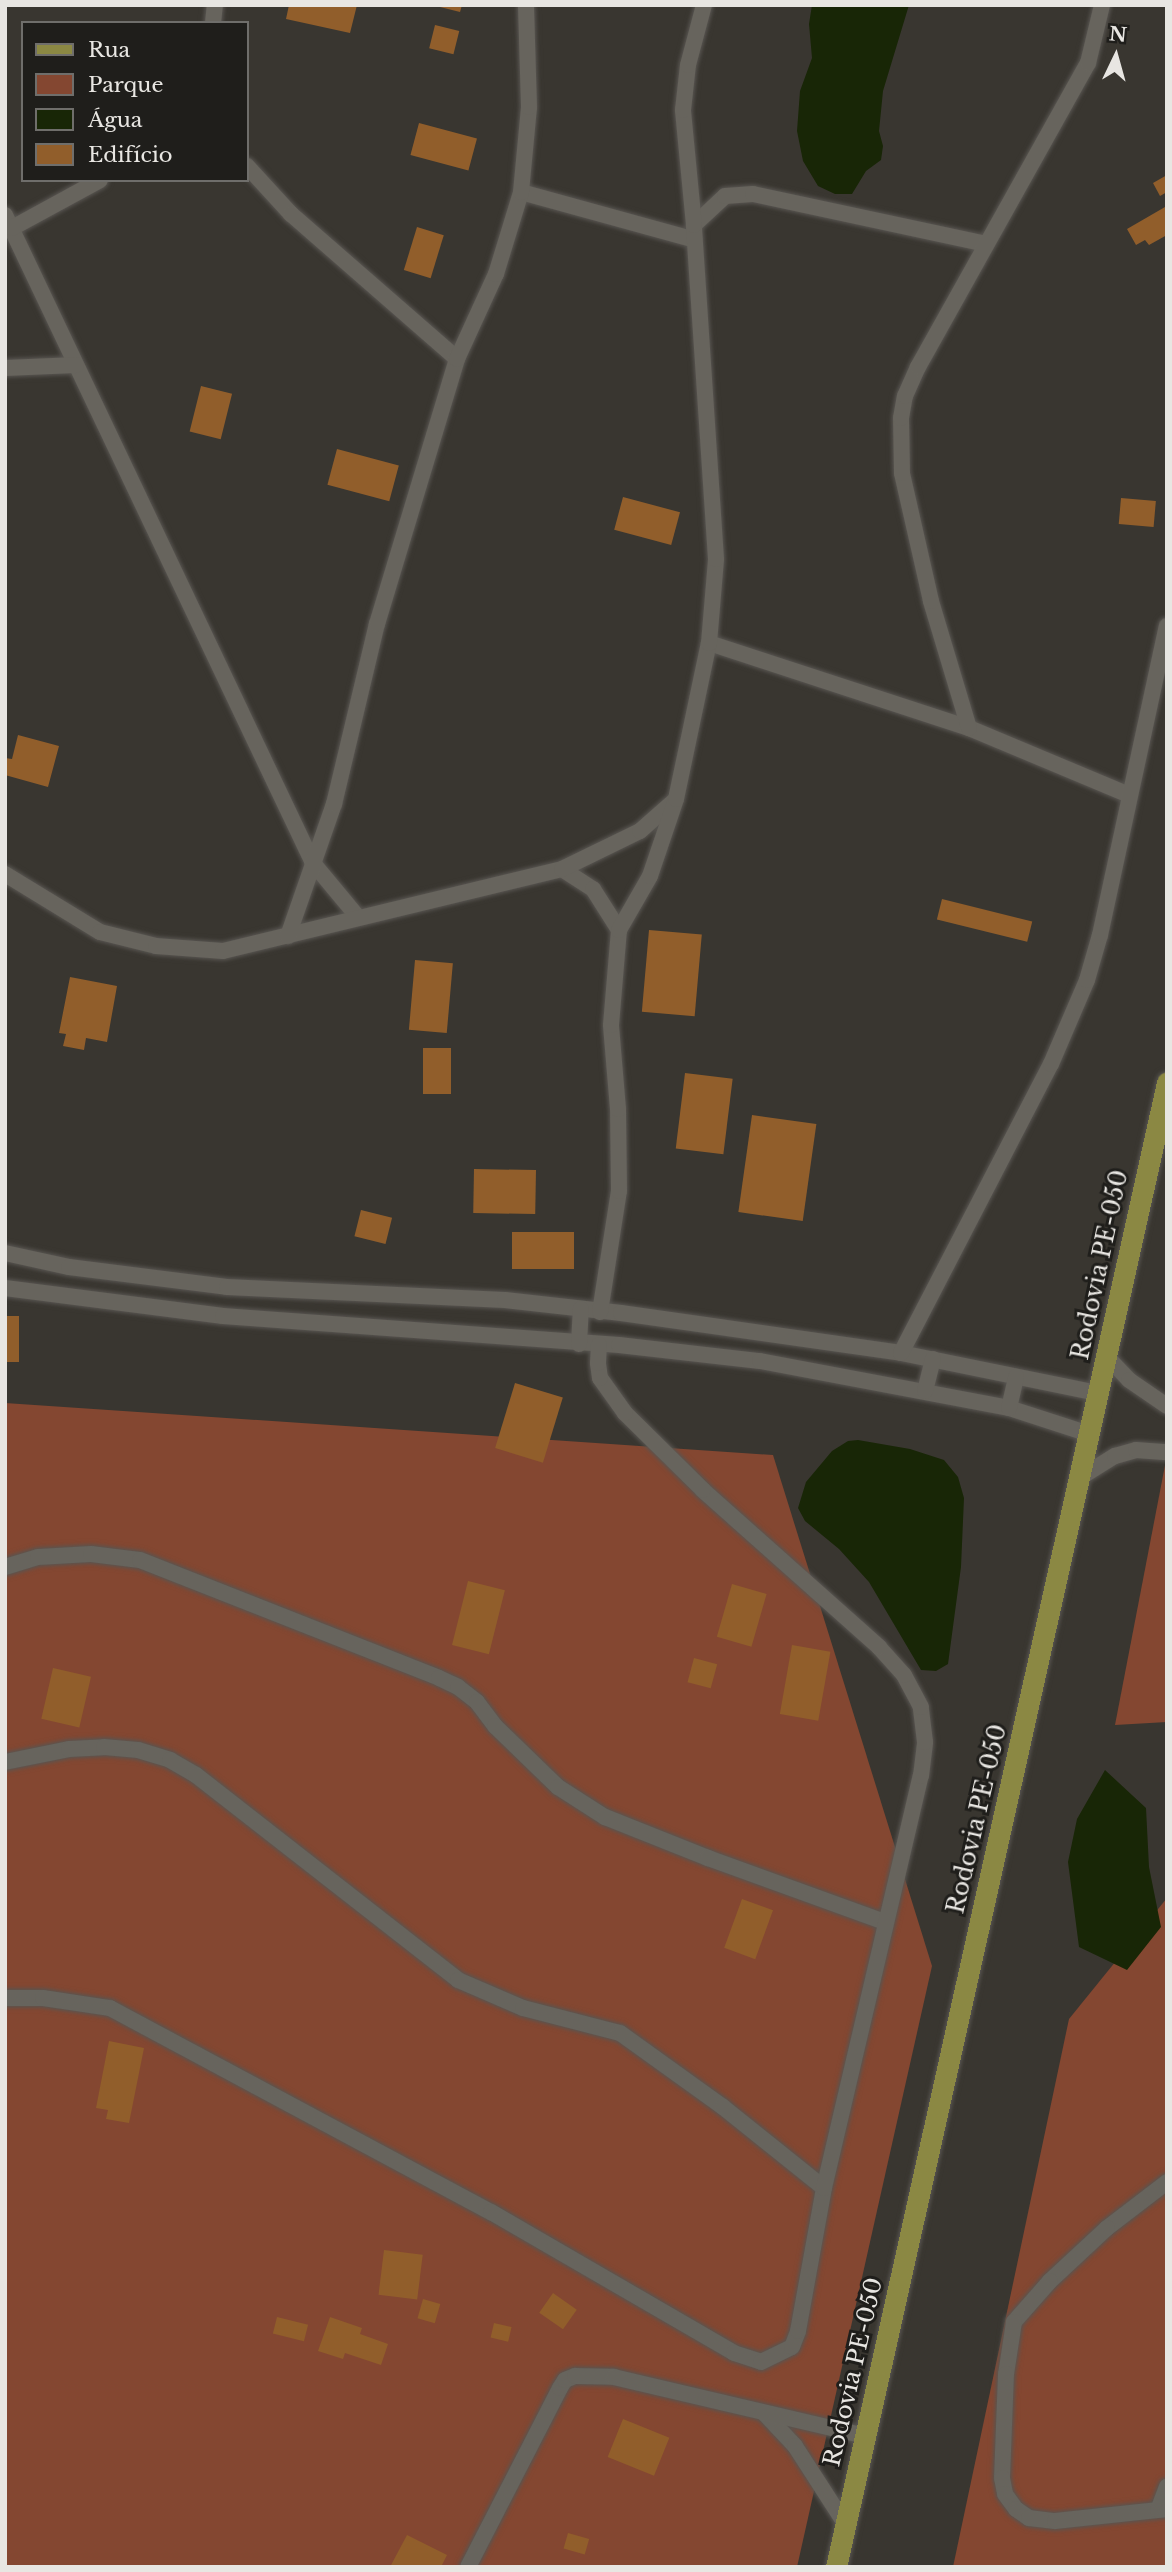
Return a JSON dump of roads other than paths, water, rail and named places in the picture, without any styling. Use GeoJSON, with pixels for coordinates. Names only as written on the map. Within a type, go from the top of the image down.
{"type":"FeatureCollection","features":[{"type":"Feature","properties":{"kind":"main road","name":"Rodovia PE-050"},"geometry":{"type":"LineString","coordinates":[[836,2567],[1167,1082]]}},
{"type":"Feature","properties":{"kind":"street"},"geometry":{"type":"LineString","coordinates":[[288,936],[334,804],[377,624],[457,359],[496,274],[521,192],[529,107],[526,5]]}},
{"type":"Feature","properties":{"kind":"street"},"geometry":{"type":"LineString","coordinates":[[600,1312],[619,1191],[618,1110],[611,1025],[619,930],[650,876],[676,799],[709,643],[716,559],[695,232],[683,110],[688,65],[704,5]]}},
{"type":"Feature","properties":{"kind":"street"},"geometry":{"type":"LineString","coordinates":[[969,728],[931,601],[902,473],[900,442],[905,396],[918,367],[1088,63],[1102,5]]}},
{"type":"Feature","properties":{"kind":"street"},"geometry":{"type":"LineString","coordinates":[[248,167],[291,214],[457,359]]}},
{"type":"Feature","properties":{"kind":"street"},"geometry":{"type":"LineString","coordinates":[[96,182],[9,222],[313,863],[357,916]]}},
{"type":"Feature","properties":{"kind":"street"},"geometry":{"type":"LineString","coordinates":[[521,192],[695,232]]}},
{"type":"Feature","properties":{"kind":"street"},"geometry":{"type":"LineString","coordinates":[[695,232],[725,196],[753,194],[986,244]]}},
{"type":"Feature","properties":{"kind":"street"},"geometry":{"type":"LineString","coordinates":[[5,368],[76,365]]}},
{"type":"Feature","properties":{"kind":"street"},"geometry":{"type":"LineString","coordinates":[[901,1353],[1071,1022],[1100,935],[1167,626]]}},
{"type":"Feature","properties":{"kind":"street"},"geometry":{"type":"LineString","coordinates":[[709,643],[969,728],[1129,795]]}},
{"type":"Feature","properties":{"kind":"street"},"geometry":{"type":"LineString","coordinates":[[5,874],[100,932],[127,940],[189,950],[223,951],[357,916],[434,902],[562,869],[640,831],[676,799]]}},
{"type":"Feature","properties":{"kind":"street"},"geometry":{"type":"LineString","coordinates":[[562,869],[593,889],[619,930]]}},
{"type":"Feature","properties":{"kind":"street"},"geometry":{"type":"LineString","coordinates":[[5,1253],[69,1267],[227,1287],[505,1300],[621,1313],[901,1353],[1098,1393]]}},
{"type":"Feature","properties":{"kind":"street"},"geometry":{"type":"LineString","coordinates":[[5,1287],[223,1316],[619,1345],[760,1361],[1009,1408],[1089,1434]]}},
{"type":"Feature","properties":{"kind":"street"},"geometry":{"type":"LineString","coordinates":[[579,1344],[581,1309]]}},
{"type":"Feature","properties":{"kind":"street"},"geometry":{"type":"LineString","coordinates":[[619,1345],[621,1313]]}},
{"type":"Feature","properties":{"kind":"street"},"geometry":{"type":"LineString","coordinates":[[5,1998],[43,1998],[110,2008],[491,2211],[734,2353],[761,2361],[792,2347],[798,2330],[824,2188],[921,1776],[924,1723],[915,1692],[879,1647],[703,1490],[625,1413],[600,1378],[597,1363],[599,1345]]}},
{"type":"Feature","properties":{"kind":"street"},"geometry":{"type":"LineString","coordinates":[[1107,1357],[1129,1380],[1167,1406]]}},
{"type":"Feature","properties":{"kind":"street"},"geometry":{"type":"LineString","coordinates":[[925,1391],[933,1359]]}},
{"type":"Feature","properties":{"kind":"street"},"geometry":{"type":"LineString","coordinates":[[1009,1408],[1016,1377]]}},
{"type":"Feature","properties":{"kind":"street"},"geometry":{"type":"LineString","coordinates":[[1081,1477],[1115,1456],[1136,1450],[1167,1452]]}},
{"type":"Feature","properties":{"kind":"street"},"geometry":{"type":"LineString","coordinates":[[5,1567],[38,1557],[90,1554],[140,1560],[439,1678],[458,1687],[477,1702],[495,1726],[558,1787],[605,1817],[708,1858],[885,1922]]}},
{"type":"Feature","properties":{"kind":"street"},"geometry":{"type":"LineString","coordinates":[[5,1762],[69,1749],[104,1747],[138,1750],[170,1760],[207,1783],[458,1980],[523,2007],[620,2033],[723,2108],[824,2188]]}},
{"type":"Feature","properties":{"kind":"street"},"geometry":{"type":"LineString","coordinates":[[1167,2182],[1107,2228],[1051,2281],[1014,2322],[1006,2374],[1002,2478],[1005,2494],[1016,2509],[1029,2518],[1055,2521],[1162,2509],[1167,2487]]}},
{"type":"Feature","properties":{"kind":"street"},"geometry":{"type":"LineString","coordinates":[[468,2567],[565,2381],[584,2374],[600,2375],[865,2436]]}},
{"type":"Feature","properties":{"kind":"street"},"geometry":{"type":"LineString","coordinates":[[765,2414],[794,2446],[846,2525]]}},
{"type":"Feature","properties":{"kind":"water"},"geometry":{"type":"Polygon","coordinates":[[[812,5],[909,5],[883,91],[879,131],[883,146],[881,160],[866,171],[852,194],[835,194],[818,186],[803,161],[797,131],[800,91],[812,58],[809,24],[812,5]]]}},
{"type":"Feature","properties":{"kind":"water"},"geometry":{"type":"Polygon","coordinates":[[[858,1440],[910,1449],[944,1460],[958,1477],[964,1498],[961,1567],[948,1664],[936,1671],[921,1670],[869,1582],[839,1549],[805,1521],[798,1508],[806,1482],[832,1451],[848,1441],[858,1440]]]}},
{"type":"Feature","properties":{"kind":"water"},"geometry":{"type":"Polygon","coordinates":[[[1105,1770],[1146,1808],[1149,1867],[1161,1927],[1127,1970],[1079,1947],[1068,1862],[1077,1819],[1105,1770]]]}}]}
